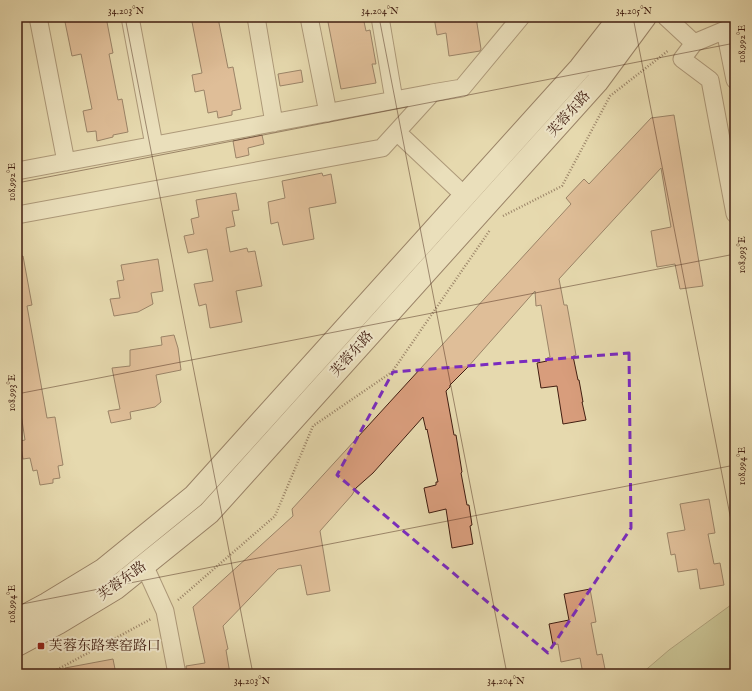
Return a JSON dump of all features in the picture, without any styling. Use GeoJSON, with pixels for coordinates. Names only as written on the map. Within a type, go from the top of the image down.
{"type":"FeatureCollection","features":[{"type":"Feature","properties":{"kind":"main road","name":"芙蓉东路"},"geometry":{"type":"LineString","coordinates":[[17,620],[47,604],[103,570],[194,496],[580,68],[620,17]]}},
{"type":"Feature","properties":{"kind":"main road","name":"芙蓉东路"},"geometry":{"type":"LineString","coordinates":[[17,645],[58,623],[116,588],[209,512],[597,82],[645,17]]}},
{"type":"Feature","properties":{"kind":"street"},"geometry":{"type":"LineString","coordinates":[[38,17],[66,162]]}},
{"type":"Feature","properties":{"kind":"street"},"geometry":{"type":"LineString","coordinates":[[130,17],[154,146]]}},
{"type":"Feature","properties":{"kind":"street"},"geometry":{"type":"LineString","coordinates":[[256,17],[274,123]]}},
{"type":"Feature","properties":{"kind":"street"},"geometry":{"type":"LineString","coordinates":[[310,17],[328,113]]}},
{"type":"Feature","properties":{"kind":"street"},"geometry":{"type":"LineString","coordinates":[[380,17],[394,100]]}},
{"type":"Feature","properties":{"kind":"street"},"geometry":{"type":"LineString","coordinates":[[17,171],[462,88],[521,17]]}},
{"type":"Feature","properties":{"kind":"street"},"geometry":{"type":"LineString","coordinates":[[666,17],[690,40]]}},
{"type":"Feature","properties":{"kind":"street"},"geometry":{"type":"LineString","coordinates":[[690,40],[730,30],[735,80]]}},
{"type":"Feature","properties":{"kind":"street"},"geometry":{"type":"LineString","coordinates":[[690,40],[682,59],[710,80],[735,214]]}},
{"type":"Feature","properties":{"kind":"street"},"geometry":{"type":"LineString","coordinates":[[17,215],[382,148],[432,93]]}},
{"type":"Feature","properties":{"kind":"street"},"geometry":{"type":"LineString","coordinates":[[397,132],[465,196]]}},
{"type":"Feature","properties":{"kind":"street"},"geometry":{"type":"LineString","coordinates":[[144,565],[165,611],[177,674]]}},
{"type":"Feature","properties":{"kind":"path"},"geometry":{"type":"LineString","coordinates":[[499,218],[562,186],[610,96],[690,40]]}},
{"type":"Feature","properties":{"kind":"path"},"geometry":{"type":"LineString","coordinates":[[49,674],[165,611],[275,516],[314,426],[392,372],[494,224]]}},
{"type":"Feature","properties":{"kind":"highlighted area"},"geometry":{"type":"Polygon","coordinates":[[[629,353],[631,528],[548,653],[337,475],[393,372],[629,353]]]}},
{"type":"Feature","properties":{"kind":"green space"},"geometry":{"type":"Polygon","coordinates":[[[735,602],[735,674],[641,674],[669,650],[735,602]]]}},
{"type":"Feature","properties":{"kind":"building"},"geometry":{"type":"Polygon","coordinates":[[[64,17],[106,17],[113,53],[109,54],[118,100],[122,99],[128,132],[113,135],[113,137],[97,141],[96,131],[87,132],[83,111],[92,109],[81,54],[72,56],[64,17]]]}},
{"type":"Feature","properties":{"kind":"building"},"geometry":{"type":"Polygon","coordinates":[[[191,17],[218,18],[228,68],[233,67],[241,109],[232,111],[232,115],[218,118],[217,111],[208,113],[204,90],[195,92],[192,75],[202,73],[191,17]]]}},
{"type":"Feature","properties":{"kind":"building"},"geometry":{"type":"Polygon","coordinates":[[[327,17],[363,17],[366,31],[370,30],[376,64],[372,64],[376,83],[341,89],[327,17]]]}},
{"type":"Feature","properties":{"kind":"building"},"geometry":{"type":"Polygon","coordinates":[[[434,17],[476,17],[481,49],[480,51],[449,56],[446,33],[437,35],[434,17]]]}},
{"type":"Feature","properties":{"kind":"building"},"geometry":{"type":"Polygon","coordinates":[[[301,70],[303,82],[280,86],[278,74],[301,70]]]}},
{"type":"Feature","properties":{"kind":"building"},"geometry":{"type":"Polygon","coordinates":[[[674,115],[703,286],[680,289],[675,264],[657,267],[651,231],[671,227],[661,168],[559,279],[564,305],[567,305],[576,355],[573,356],[586,420],[563,424],[557,386],[541,388],[537,363],[547,361],[547,358],[550,357],[541,305],[536,306],[535,291],[446,391],[454,435],[456,435],[467,505],[469,505],[473,544],[452,548],[446,509],[429,513],[424,488],[436,485],[436,482],[438,482],[423,417],[373,473],[356,488],[352,495],[320,531],[330,591],[307,595],[301,565],[278,569],[223,626],[228,649],[226,650],[230,674],[187,674],[186,666],[205,663],[193,607],[293,516],[292,509],[571,204],[566,198],[584,179],[589,184],[651,118],[674,115]]]}},
{"type":"Feature","properties":{"kind":"building"},"geometry":{"type":"Polygon","coordinates":[[[262,135],[264,144],[248,148],[249,155],[236,158],[233,141],[262,135]]]}},
{"type":"Feature","properties":{"kind":"building"},"geometry":{"type":"Polygon","coordinates":[[[322,173],[323,176],[331,174],[336,203],[309,208],[314,239],[283,245],[278,222],[271,224],[268,202],[285,198],[282,181],[322,173]]]}},
{"type":"Feature","properties":{"kind":"building"},"geometry":{"type":"Polygon","coordinates":[[[236,193],[239,210],[232,211],[235,226],[226,228],[230,252],[247,248],[248,252],[255,251],[262,286],[236,291],[242,322],[210,328],[206,304],[199,306],[194,284],[213,281],[207,249],[188,253],[184,236],[194,234],[191,219],[199,217],[196,200],[236,193]]]}},
{"type":"Feature","properties":{"kind":"building"},"geometry":{"type":"Polygon","coordinates":[[[23,256],[32,305],[27,306],[47,418],[55,417],[63,465],[58,466],[60,478],[53,479],[53,483],[40,485],[37,470],[33,471],[30,458],[23,459],[20,441],[25,440],[19,401],[17,401],[17,257],[23,256]]]}},
{"type":"Feature","properties":{"kind":"building"},"geometry":{"type":"Polygon","coordinates":[[[158,259],[163,291],[151,293],[153,304],[138,312],[114,316],[110,299],[120,298],[117,281],[124,280],[121,265],[158,259]]]}},
{"type":"Feature","properties":{"kind":"building"},"geometry":{"type":"Polygon","coordinates":[[[174,335],[178,348],[181,370],[156,375],[161,402],[155,407],[130,412],[131,419],[111,423],[108,411],[120,409],[112,368],[130,366],[130,350],[162,345],[161,337],[174,335]]]}},
{"type":"Feature","properties":{"kind":"building"},"geometry":{"type":"Polygon","coordinates":[[[709,499],[715,533],[708,534],[714,564],[720,563],[724,585],[700,589],[697,569],[678,572],[675,554],[671,555],[667,533],[685,530],[680,504],[709,499]]]}},
{"type":"Feature","properties":{"kind":"building"},"geometry":{"type":"Polygon","coordinates":[[[590,589],[596,622],[591,623],[597,655],[602,654],[606,674],[583,674],[580,658],[561,662],[558,644],[553,645],[549,624],[569,620],[564,594],[590,589]]]}},
{"type":"Feature","properties":{"kind":"building"},"geometry":{"type":"Polygon","coordinates":[[[113,659],[116,674],[65,674],[65,668],[113,659]]]}},
{"type":"Feature","properties":{"kind":"place","name":"芙蓉东路寒窑路口"},"geometry":{"type":"Point","coordinates":[41,646]}}]}
